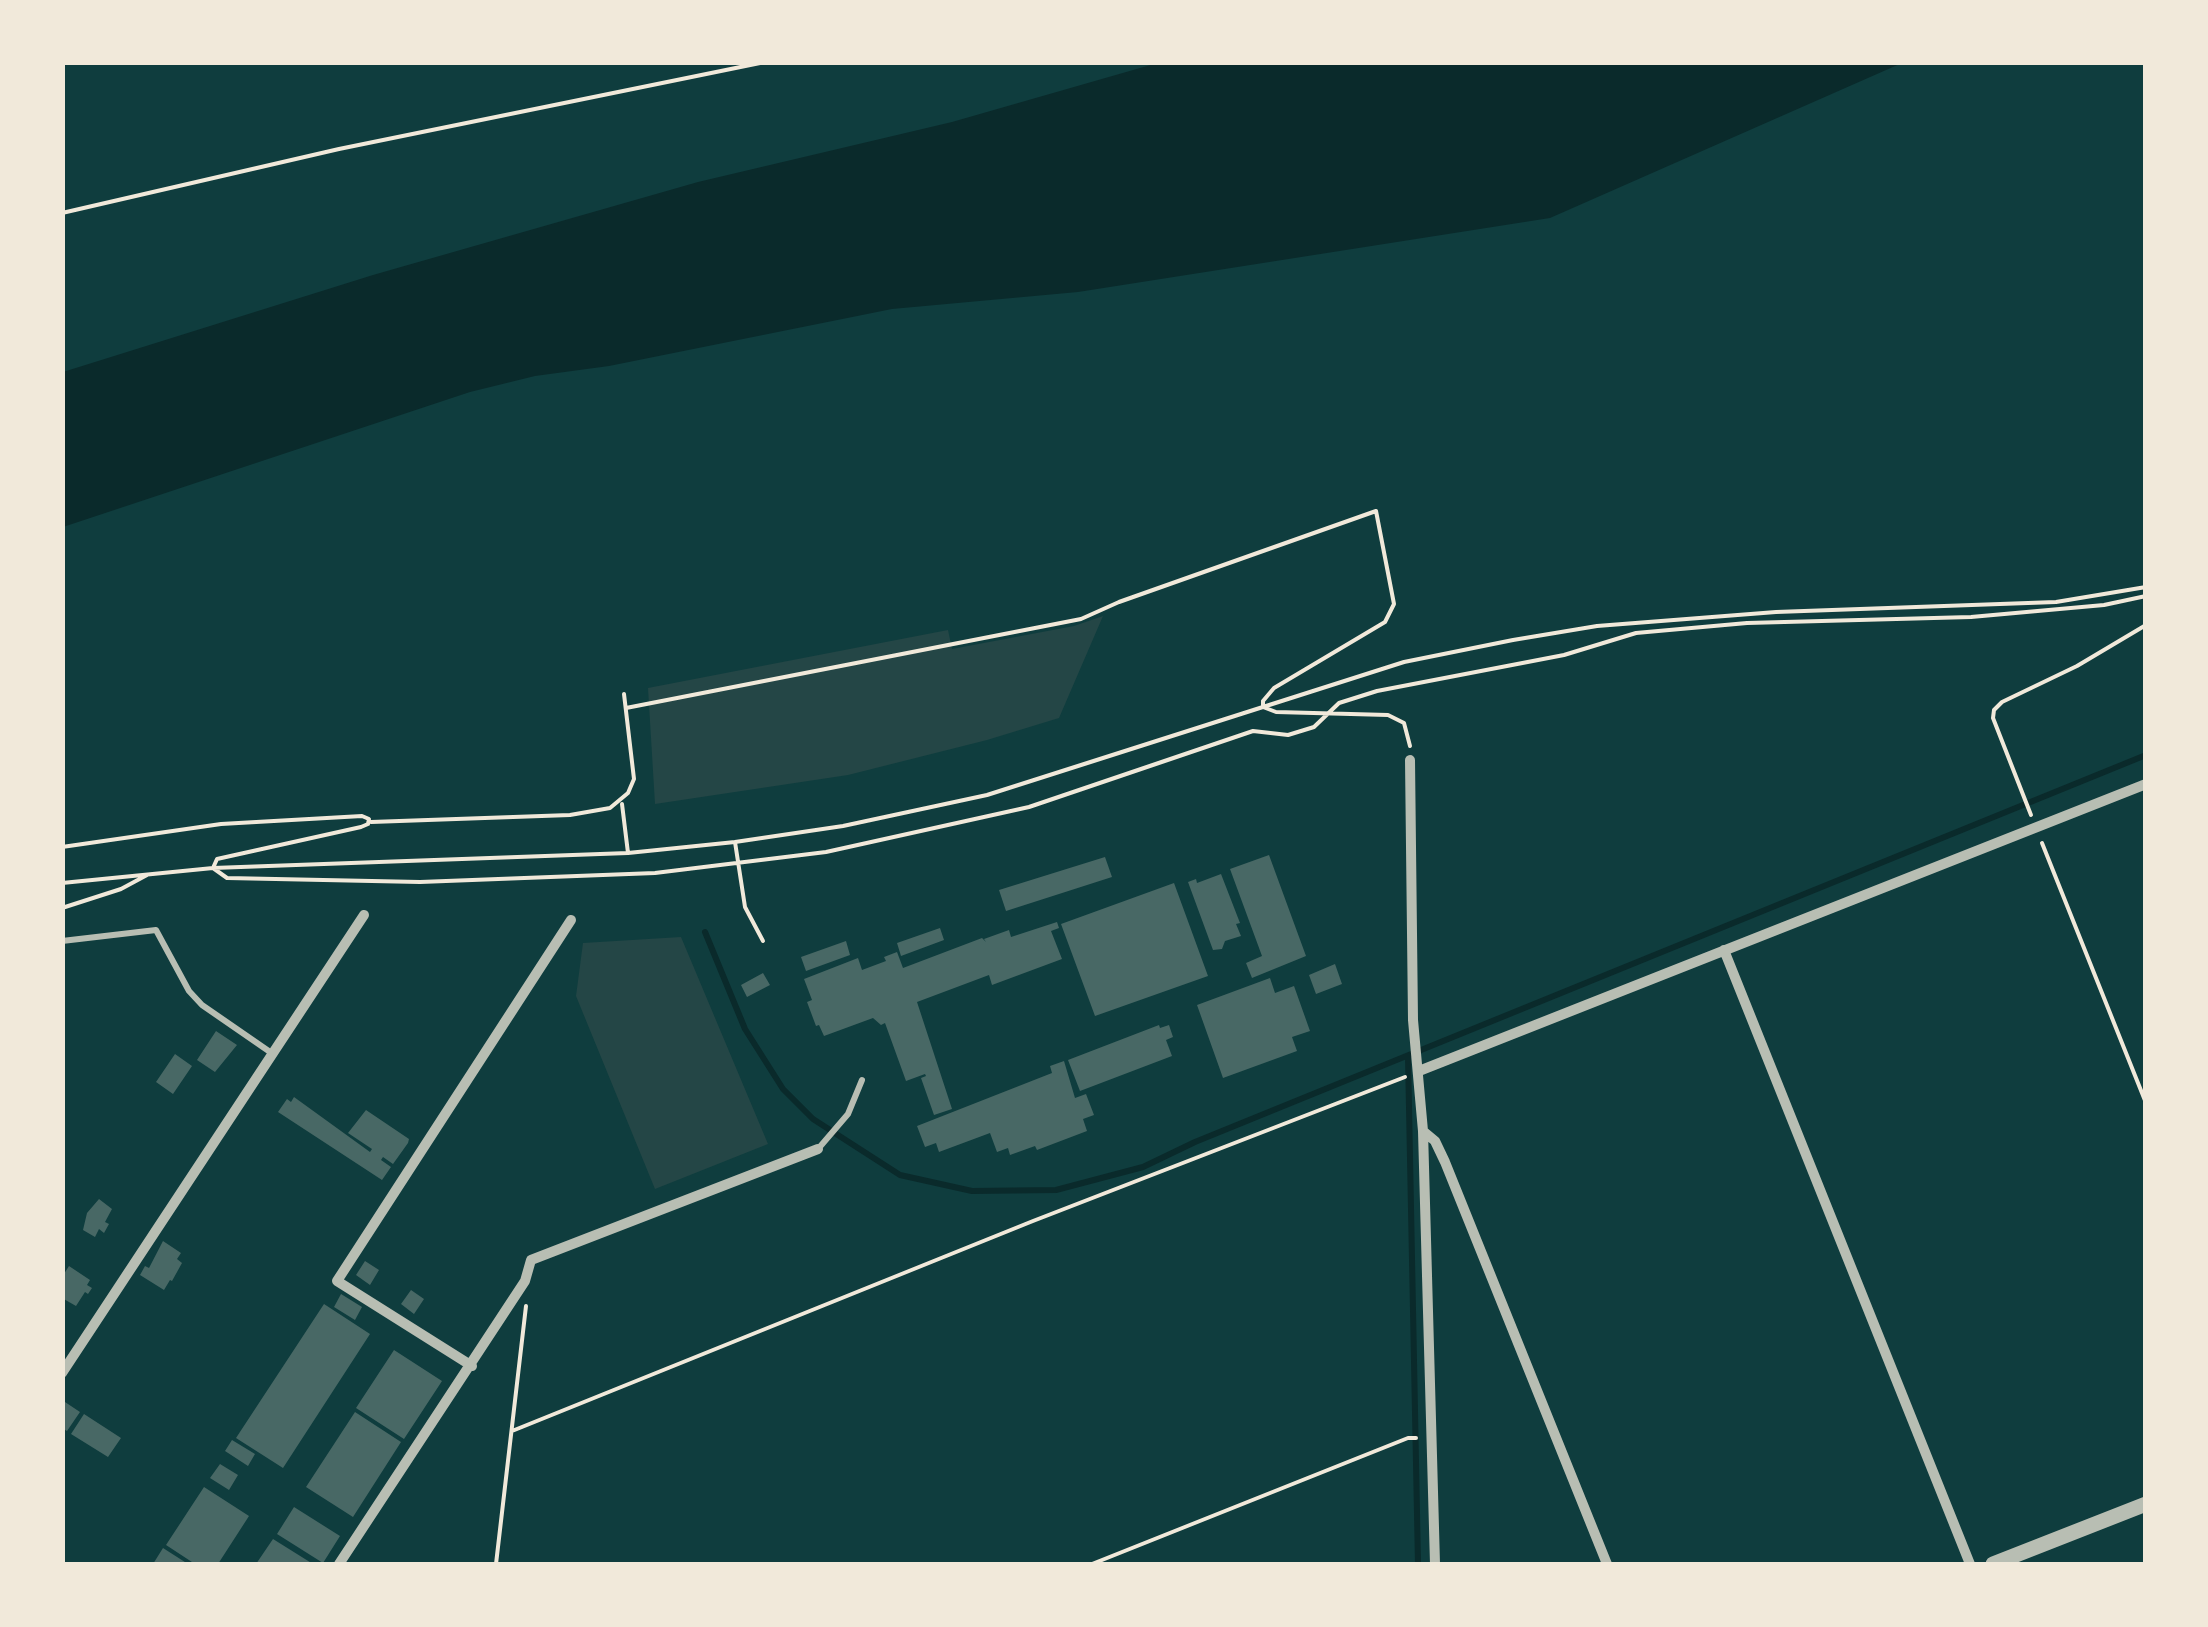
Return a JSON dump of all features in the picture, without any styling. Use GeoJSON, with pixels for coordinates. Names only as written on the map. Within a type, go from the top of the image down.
{"type":"FeatureCollection","features":[{"type":"Feature","properties":{"kind":"street"},"geometry":{"type":"LineString","coordinates":[[1410,760],[1413,1020],[1423,1131],[1435,1564]]}},
{"type":"Feature","properties":{"kind":"street"},"geometry":{"type":"LineString","coordinates":[[1419,1071],[2146,784]]}},
{"type":"Feature","properties":{"kind":"street"},"geometry":{"type":"LineString","coordinates":[[62,1373],[364,915]]}},
{"type":"Feature","properties":{"kind":"street"},"geometry":{"type":"LineString","coordinates":[[472,1366],[337,1281],[571,920]]}},
{"type":"Feature","properties":{"kind":"street"},"geometry":{"type":"LineString","coordinates":[[1724,950],[1970,1564]]}},
{"type":"Feature","properties":{"kind":"street"},"geometry":{"type":"LineString","coordinates":[[1423,1131],[1435,1141],[1445,1162],[1607,1564]]}},
{"type":"Feature","properties":{"kind":"street"},"geometry":{"type":"LineString","coordinates":[[340,1564],[526,1281],[531,1260],[821,1146]]}},
{"type":"Feature","properties":{"kind":"street"},"geometry":{"type":"LineString","coordinates":[[1992,1564],[2146,1504]]}},
{"type":"Feature","properties":{"kind":"lane"},"geometry":{"type":"LineString","coordinates":[[62,942],[156,930],[202,1006],[274,1054]]}},
{"type":"Feature","properties":{"kind":"lane"},"geometry":{"type":"LineString","coordinates":[[821,1146],[848,1114],[862,1080]]}},
{"type":"Feature","properties":{"kind":"path"},"geometry":{"type":"LineString","coordinates":[[62,213],[339,149],[764,62]]}},
{"type":"Feature","properties":{"kind":"path"},"geometry":{"type":"LineString","coordinates":[[626,708],[1081,619],[1376,511],[1394,604],[1385,622],[1274,688],[1262,700],[1263,707]]}},
{"type":"Feature","properties":{"kind":"path"},"geometry":{"type":"LineString","coordinates":[[62,883],[213,868],[628,853],[735,842],[843,826],[987,795],[1404,662],[1597,626],[1776,612],[2056,602],[2146,587]]}},
{"type":"Feature","properties":{"kind":"path"},"geometry":{"type":"LineString","coordinates":[[213,868],[227,878],[238,879],[420,882],[655,873],[826,852],[978,821],[1090,788],[1253,731],[1284,736],[1314,727],[1339,703],[1376,691],[1564,655],[1636,633],[1746,623],[1971,617],[2104,606],[2146,596]]}},
{"type":"Feature","properties":{"kind":"path"},"geometry":{"type":"LineString","coordinates":[[2031,816],[1993,718],[1994,710],[2002,702],[2077,666],[2146,625]]}},
{"type":"Feature","properties":{"kind":"path"},"geometry":{"type":"LineString","coordinates":[[213,868],[217,859],[370,822],[598,812],[621,802],[634,778],[624,694]]}},
{"type":"Feature","properties":{"kind":"path"},"geometry":{"type":"LineString","coordinates":[[1263,707],[1276,712],[1398,718],[1408,732],[1410,760]]}},
{"type":"Feature","properties":{"kind":"path"},"geometry":{"type":"LineString","coordinates":[[621,802],[625,809],[628,853]]}},
{"type":"Feature","properties":{"kind":"path"},"geometry":{"type":"LineString","coordinates":[[62,847],[222,824],[362,816],[370,822]]}},
{"type":"Feature","properties":{"kind":"path"},"geometry":{"type":"LineString","coordinates":[[2036,829],[2146,1103]]}},
{"type":"Feature","properties":{"kind":"path"},"geometry":{"type":"LineString","coordinates":[[735,842],[745,908],[764,941]]}},
{"type":"Feature","properties":{"kind":"path"},"geometry":{"type":"LineString","coordinates":[[62,908],[121,889],[152,873]]}},
{"type":"Feature","properties":{"kind":"path"},"geometry":{"type":"LineString","coordinates":[[512,1431],[1419,1071]]}},
{"type":"Feature","properties":{"kind":"path"},"geometry":{"type":"LineString","coordinates":[[496,1564],[526,1281]]}},
{"type":"Feature","properties":{"kind":"path"},"geometry":{"type":"LineString","coordinates":[[1092,1564],[1408,1438],[1431,1438]]}},
{"type":"Feature","properties":{"kind":"shaded area"},"geometry":{"type":"Polygon","coordinates":[[[1161,62],[1902,63],[1550,218],[1078,292],[892,309],[609,366],[535,376],[470,392],[63,527],[63,372],[373,275],[698,182],[952,122],[1161,62]]]}},
{"type":"Feature","properties":{"kind":"shaded area"},"geometry":{"type":"Polygon","coordinates":[[[1103,616],[1059,718],[848,775],[655,804],[648,688],[948,630],[952,649],[1074,626],[1103,616]]]}},
{"type":"Feature","properties":{"kind":"shaded area"},"geometry":{"type":"Polygon","coordinates":[[[681,937],[768,1144],[655,1189],[576,996],[583,943],[681,937]]]}},
{"type":"Feature","properties":{"kind":"building"},"geometry":{"type":"Polygon","coordinates":[[[1269,855],[1306,956],[1252,978],[1246,963],[1262,956],[1230,869],[1269,855]]]}},
{"type":"Feature","properties":{"kind":"building"},"geometry":{"type":"Polygon","coordinates":[[[1105,857],[1112,877],[1006,911],[999,890],[1105,857]]]}},
{"type":"Feature","properties":{"kind":"building"},"geometry":{"type":"Polygon","coordinates":[[[1221,874],[1240,923],[1236,924],[1241,936],[1225,941],[1222,949],[1213,950],[1188,882],[1196,879],[1197,883],[1221,874]]]}},
{"type":"Feature","properties":{"kind":"building"},"geometry":{"type":"Polygon","coordinates":[[[1174,883],[1208,976],[1095,1016],[1061,924],[1174,883]]]}},
{"type":"Feature","properties":{"kind":"building"},"geometry":{"type":"Polygon","coordinates":[[[1057,922],[1059,928],[1051,931],[1062,959],[992,985],[989,975],[917,1002],[952,1109],[934,1115],[921,1078],[925,1074],[906,1081],[885,1023],[881,1025],[873,1018],[824,1036],[807,1002],[812,1000],[804,979],[858,958],[862,970],[897,952],[903,968],[982,938],[986,942],[984,939],[1009,930],[1011,937],[1057,922]]]}},
{"type":"Feature","properties":{"kind":"building"},"geometry":{"type":"Polygon","coordinates":[[[940,928],[944,940],[901,956],[897,943],[940,928]]]}},
{"type":"Feature","properties":{"kind":"building"},"geometry":{"type":"Polygon","coordinates":[[[846,941],[850,955],[806,971],[801,957],[846,941]]]}},
{"type":"Feature","properties":{"kind":"building"},"geometry":{"type":"Polygon","coordinates":[[[1335,964],[1342,984],[1316,994],[1309,975],[1335,964]]]}},
{"type":"Feature","properties":{"kind":"building"},"geometry":{"type":"Polygon","coordinates":[[[763,973],[770,985],[747,997],[741,985],[763,973]]]}},
{"type":"Feature","properties":{"kind":"building"},"geometry":{"type":"Polygon","coordinates":[[[1270,978],[1275,993],[1294,986],[1310,1031],[1292,1037],[1297,1051],[1223,1078],[1197,1005],[1270,978]]]}},
{"type":"Feature","properties":{"kind":"building"},"geometry":{"type":"Polygon","coordinates":[[[1159,1025],[1169,1025],[1173,1037],[1166,1040],[1172,1056],[1080,1091],[1068,1060],[1159,1025]]]}},
{"type":"Feature","properties":{"kind":"building"},"geometry":{"type":"Polygon","coordinates":[[[216,1031],[237,1045],[215,1072],[197,1060],[216,1031]]]}},
{"type":"Feature","properties":{"kind":"building"},"geometry":{"type":"Polygon","coordinates":[[[175,1054],[192,1066],[173,1094],[156,1082],[175,1054]]]}},
{"type":"Feature","properties":{"kind":"building"},"geometry":{"type":"Polygon","coordinates":[[[1064,1061],[1075,1098],[1086,1094],[1094,1115],[1083,1119],[1087,1131],[1037,1150],[1035,1146],[1010,1155],[1008,1148],[997,1152],[990,1133],[939,1152],[936,1143],[925,1147],[917,1126],[1052,1073],[1050,1066],[1064,1061]]]}},
{"type":"Feature","properties":{"kind":"building"},"geometry":{"type":"Polygon","coordinates":[[[294,1097],[370,1152],[372,1149],[348,1133],[366,1110],[409,1139],[408,1143],[393,1164],[383,1157],[381,1160],[391,1167],[382,1180],[278,1112],[287,1099],[291,1102],[294,1097]]]}},
{"type":"Feature","properties":{"kind":"building"},"geometry":{"type":"Polygon","coordinates":[[[99,1199],[112,1209],[104,1233],[99,1229],[95,1237],[83,1230],[87,1213],[99,1199]]]}},
{"type":"Feature","properties":{"kind":"building"},"geometry":{"type":"Polygon","coordinates":[[[163,1241],[181,1253],[177,1259],[182,1263],[164,1290],[140,1275],[145,1266],[149,1268],[163,1241]]]}},
{"type":"Feature","properties":{"kind":"building"},"geometry":{"type":"Polygon","coordinates":[[[365,1261],[379,1270],[370,1285],[356,1275],[365,1261]]]}},
{"type":"Feature","properties":{"kind":"building"},"geometry":{"type":"Polygon","coordinates":[[[69,1266],[90,1280],[87,1285],[92,1288],[76,1306],[62,1298],[62,1277],[69,1266]]]}},
{"type":"Feature","properties":{"kind":"building"},"geometry":{"type":"Polygon","coordinates":[[[411,1290],[424,1299],[414,1314],[401,1304],[411,1290]]]}},
{"type":"Feature","properties":{"kind":"building"},"geometry":{"type":"Polygon","coordinates":[[[341,1294],[362,1307],[355,1320],[334,1307],[341,1294]]]}},
{"type":"Feature","properties":{"kind":"building"},"geometry":{"type":"Polygon","coordinates":[[[324,1304],[370,1334],[283,1468],[236,1438],[324,1304]]]}},
{"type":"Feature","properties":{"kind":"building"},"geometry":{"type":"Polygon","coordinates":[[[394,1350],[442,1381],[404,1439],[356,1408],[394,1350]]]}},
{"type":"Feature","properties":{"kind":"building"},"geometry":{"type":"Polygon","coordinates":[[[62,1400],[80,1412],[67,1431],[62,1428],[62,1400]]]}},
{"type":"Feature","properties":{"kind":"building"},"geometry":{"type":"Polygon","coordinates":[[[355,1412],[401,1442],[353,1517],[306,1487],[355,1412]]]}},
{"type":"Feature","properties":{"kind":"building"},"geometry":{"type":"Polygon","coordinates":[[[84,1414],[121,1438],[108,1457],[71,1434],[84,1414]]]}},
{"type":"Feature","properties":{"kind":"building"},"geometry":{"type":"Polygon","coordinates":[[[232,1440],[255,1454],[248,1466],[225,1451],[232,1440]]]}},
{"type":"Feature","properties":{"kind":"building"},"geometry":{"type":"Polygon","coordinates":[[[220,1464],[238,1475],[229,1490],[210,1478],[220,1464]]]}},
{"type":"Feature","properties":{"kind":"building"},"geometry":{"type":"Polygon","coordinates":[[[204,1487],[249,1516],[218,1564],[195,1564],[166,1545],[204,1487]]]}},
{"type":"Feature","properties":{"kind":"building"},"geometry":{"type":"Polygon","coordinates":[[[294,1507],[340,1536],[323,1563],[277,1534],[294,1507]]]}},
{"type":"Feature","properties":{"kind":"building"},"geometry":{"type":"Polygon","coordinates":[[[273,1539],[313,1564],[256,1564],[273,1539]]]}},
{"type":"Feature","properties":{"kind":"building"},"geometry":{"type":"Polygon","coordinates":[[[163,1548],[188,1564],[153,1564],[163,1548]]]}},
{"type":"Feature","properties":{"kind":"waterway"},"geometry":{"type":"LineString","coordinates":[[705,932],[745,1029],[783,1089],[813,1119],[900,1175],[972,1191],[1056,1190],[1143,1167],[1195,1142],[2146,755]]}},
{"type":"Feature","properties":{"kind":"waterway"},"geometry":{"type":"LineString","coordinates":[[1408,1056],[1418,1564]]}}]}
